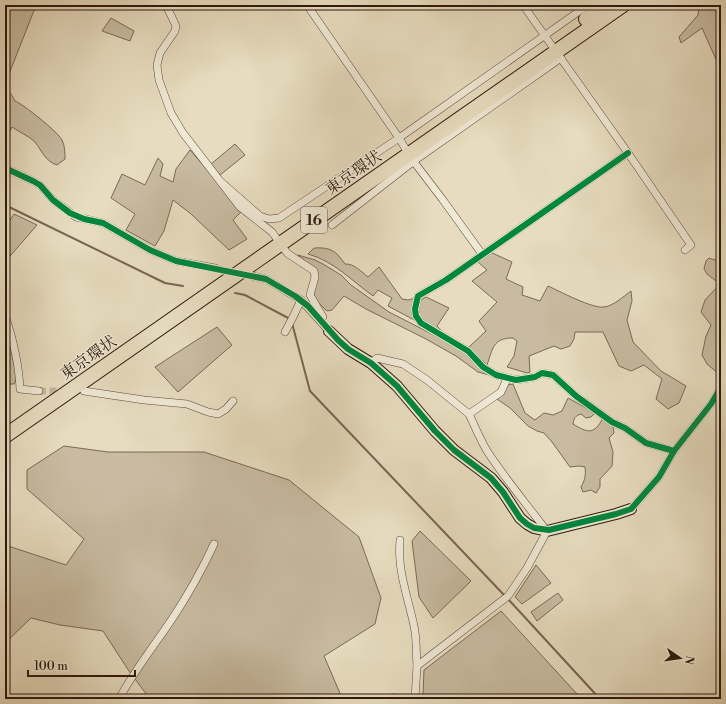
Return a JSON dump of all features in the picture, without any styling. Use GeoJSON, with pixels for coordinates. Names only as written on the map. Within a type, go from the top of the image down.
{"type":"FeatureCollection","features":[{"type":"Feature","properties":{"kind":"highway","name":"東京環状"},"geometry":{"type":"LineString","coordinates":[[5,436],[278,240],[553,47],[606,5]]}},
{"type":"Feature","properties":{"kind":"highway","name":"東京環状"},"geometry":{"type":"LineString","coordinates":[[553,47],[623,5]]}},
{"type":"Feature","properties":{"kind":"highway","name":"東京環状"},"geometry":{"type":"LineString","coordinates":[[5,424],[278,240]]}},
{"type":"Feature","properties":{"kind":"street"},"geometry":{"type":"LineString","coordinates":[[166,5],[176,26],[175,31],[157,59],[157,65],[159,80],[171,113],[183,133],[240,207],[272,232],[287,253],[315,273],[310,295],[323,317],[320,320]]}},
{"type":"Feature","properties":{"kind":"street"},"geometry":{"type":"LineString","coordinates":[[307,5],[406,150],[482,254]]}},
{"type":"Feature","properties":{"kind":"street"},"geometry":{"type":"LineString","coordinates":[[523,5],[691,245],[685,250]]}},
{"type":"Feature","properties":{"kind":"street"},"geometry":{"type":"LineString","coordinates":[[221,182],[260,216],[269,219],[279,218],[406,150],[553,47],[588,5]]}},
{"type":"Feature","properties":{"kind":"street"},"geometry":{"type":"LineString","coordinates":[[332,225],[406,150]]}},
{"type":"Feature","properties":{"kind":"street"},"geometry":{"type":"LineString","coordinates":[[628,153],[446,280],[418,296],[414,309],[416,316],[421,323],[468,351],[496,375],[507,379],[516,380],[535,377],[542,373],[553,376],[576,396],[612,422],[625,428],[646,443],[674,451]]}},
{"type":"Feature","properties":{"kind":"street"},"geometry":{"type":"LineString","coordinates":[[5,168],[40,185],[53,200],[76,217],[103,223],[150,250],[176,261],[215,268]]}},
{"type":"Feature","properties":{"kind":"street"},"geometry":{"type":"LineString","coordinates":[[252,276],[266,279],[301,300],[329,331],[348,349],[371,363],[397,386],[434,431],[454,450],[474,464],[496,484],[520,518],[534,528],[545,528],[616,514],[631,509],[659,477],[674,451],[711,404],[721,387]]}},
{"type":"Feature","properties":{"kind":"street"},"geometry":{"type":"LineString","coordinates":[[285,332],[301,300]]}},
{"type":"Feature","properties":{"kind":"street"},"geometry":{"type":"LineString","coordinates":[[5,315],[11,332],[20,389],[39,391]]}},
{"type":"Feature","properties":{"kind":"street"},"geometry":{"type":"LineString","coordinates":[[371,363],[377,358],[403,364],[427,380],[451,400],[466,410],[470,414],[487,450],[506,478],[545,528]]}},
{"type":"Feature","properties":{"kind":"street"},"geometry":{"type":"LineString","coordinates":[[470,414],[501,392],[507,379]]}},
{"type":"Feature","properties":{"kind":"street"},"geometry":{"type":"LineString","coordinates":[[84,391],[144,400],[187,404],[218,414],[234,401]]}},
{"type":"Feature","properties":{"kind":"street"},"geometry":{"type":"LineString","coordinates":[[496,484],[506,478]]}},
{"type":"Feature","properties":{"kind":"street"},"geometry":{"type":"LineString","coordinates":[[417,666],[508,596],[528,568],[545,528]]}},
{"type":"Feature","properties":{"kind":"street"},"geometry":{"type":"LineString","coordinates":[[400,540],[399,552],[401,576],[414,627],[417,666],[415,699]]}},
{"type":"Feature","properties":{"kind":"street"},"geometry":{"type":"LineString","coordinates":[[119,699],[199,576],[214,544]]}},
{"type":"Feature","properties":{"kind":"shaded area"},"geometry":{"type":"Polygon","coordinates":[[[699,5],[721,5],[721,84],[719,66],[702,28],[681,43],[679,37],[698,15],[699,5]]]}},
{"type":"Feature","properties":{"kind":"shaded area"},"geometry":{"type":"Polygon","coordinates":[[[5,8],[35,8],[7,79],[5,75],[5,8]]]}},
{"type":"Feature","properties":{"kind":"shaded area"},"geometry":{"type":"Polygon","coordinates":[[[111,18],[134,31],[130,41],[102,31],[111,18]]]}},
{"type":"Feature","properties":{"kind":"shaded area"},"geometry":{"type":"Polygon","coordinates":[[[5,84],[15,101],[40,119],[62,140],[65,159],[57,165],[49,161],[33,140],[12,127],[5,140],[5,84]]]}},
{"type":"Feature","properties":{"kind":"shaded area"},"geometry":{"type":"Polygon","coordinates":[[[235,144],[245,155],[220,175],[211,164],[235,144]]]}},
{"type":"Feature","properties":{"kind":"shaded area"},"geometry":{"type":"Polygon","coordinates":[[[190,150],[241,212],[233,220],[247,239],[229,250],[191,214],[173,200],[164,231],[155,246],[126,230],[135,214],[111,198],[122,174],[145,185],[158,158],[163,164],[160,176],[173,182],[176,169],[190,150]]]}},
{"type":"Feature","properties":{"kind":"shaded area"},"geometry":{"type":"Polygon","coordinates":[[[14,214],[37,225],[5,262],[5,228],[14,214]]]}},
{"type":"Feature","properties":{"kind":"shaded area"},"geometry":{"type":"Polygon","coordinates":[[[314,248],[329,249],[336,253],[345,264],[354,266],[368,277],[379,267],[402,299],[408,300],[416,298],[418,322],[388,306],[392,298],[378,290],[373,296],[334,266],[308,254],[314,248]]]}},
{"type":"Feature","properties":{"kind":"shaded area"},"geometry":{"type":"Polygon","coordinates":[[[490,252],[512,262],[506,279],[523,287],[522,295],[540,301],[548,286],[584,303],[599,307],[611,305],[631,291],[632,301],[627,320],[633,342],[661,371],[686,386],[679,403],[668,409],[656,399],[662,379],[644,365],[631,371],[619,366],[603,332],[575,332],[574,339],[570,346],[561,349],[554,346],[529,356],[530,372],[527,373],[507,367],[514,356],[517,341],[513,338],[506,338],[495,345],[487,365],[469,347],[486,331],[479,321],[497,302],[472,281],[487,270],[478,262],[490,252]]]}},
{"type":"Feature","properties":{"kind":"shaded area"},"geometry":{"type":"Polygon","coordinates":[[[298,255],[323,264],[341,275],[351,285],[389,312],[467,352],[493,376],[478,372],[456,356],[344,296],[332,310],[327,311],[313,298],[317,278],[308,264],[298,255]]]}},
{"type":"Feature","properties":{"kind":"shaded area"},"geometry":{"type":"Polygon","coordinates":[[[709,258],[721,262],[720,375],[707,364],[702,355],[706,336],[711,325],[701,312],[705,300],[720,284],[707,274],[704,269],[706,261],[709,258]]]}},
{"type":"Feature","properties":{"kind":"shaded area"},"geometry":{"type":"Polygon","coordinates":[[[426,297],[449,308],[437,326],[446,336],[432,328],[418,316],[418,307],[420,302],[426,297]]]}},
{"type":"Feature","properties":{"kind":"shaded area"},"geometry":{"type":"Polygon","coordinates":[[[5,322],[17,378],[14,384],[5,384],[5,322]]]}},
{"type":"Feature","properties":{"kind":"shaded area"},"geometry":{"type":"Polygon","coordinates":[[[217,327],[232,345],[178,392],[155,367],[217,327]]]}},
{"type":"Feature","properties":{"kind":"shaded area"},"geometry":{"type":"Polygon","coordinates":[[[513,384],[525,413],[535,420],[544,413],[553,415],[562,411],[568,398],[595,413],[591,417],[586,418],[581,414],[576,416],[573,424],[590,431],[594,430],[600,424],[603,418],[613,426],[614,433],[609,438],[613,452],[612,466],[600,479],[600,487],[596,493],[591,490],[583,492],[581,487],[585,477],[585,467],[570,467],[544,433],[528,426],[510,408],[497,399],[503,393],[507,385],[513,384]]]}},
{"type":"Feature","properties":{"kind":"shaded area"},"geometry":{"type":"Polygon","coordinates":[[[64,446],[108,452],[204,452],[289,480],[359,537],[381,598],[375,624],[324,656],[342,698],[396,694],[397,699],[146,699],[147,695],[129,671],[103,631],[60,625],[31,618],[5,643],[5,545],[66,565],[84,539],[27,489],[27,470],[64,446]]]}},
{"type":"Feature","properties":{"kind":"shaded area"},"geometry":{"type":"Polygon","coordinates":[[[420,531],[471,581],[433,618],[419,597],[412,541],[420,531]]]}},
{"type":"Feature","properties":{"kind":"shaded area"},"geometry":{"type":"Polygon","coordinates":[[[536,565],[551,583],[522,604],[515,597],[536,565]]]}},
{"type":"Feature","properties":{"kind":"shaded area"},"geometry":{"type":"Polygon","coordinates":[[[558,593],[563,600],[537,621],[531,612],[558,593]]]}},
{"type":"Feature","properties":{"kind":"shaded area"},"geometry":{"type":"Polygon","coordinates":[[[501,611],[577,694],[576,699],[439,699],[423,695],[424,670],[501,611]]]}},
{"type":"Feature","properties":{"kind":"waterway"},"geometry":{"type":"LineString","coordinates":[[5,205],[165,283],[183,286]]}},
{"type":"Feature","properties":{"kind":"waterway"},"geometry":{"type":"LineString","coordinates":[[235,293],[245,295],[290,319]]}},
{"type":"Feature","properties":{"kind":"waterway"},"geometry":{"type":"LineString","coordinates":[[292,323],[310,391],[505,596]]}},
{"type":"Feature","properties":{"kind":"waterway"},"geometry":{"type":"LineString","coordinates":[[508,599],[600,699]]}},
{"type":"Feature","properties":{"kind":"tunnel"},"geometry":{"type":"LineString","coordinates":[[215,268],[252,276]]}},
{"type":"Feature","properties":{"kind":"tunnel"},"geometry":{"type":"LineString","coordinates":[[39,391],[67,391]]}},
{"type":"Feature","properties":{"kind":"cycle path"},"geometry":{"type":"LineString","coordinates":[[628,153],[446,280],[418,296],[415,309],[416,316],[421,323],[468,351],[483,367],[496,375],[516,380],[535,377],[542,373],[553,375],[576,396],[612,422],[625,428],[646,443],[674,451]]}},
{"type":"Feature","properties":{"kind":"cycle path"},"geometry":{"type":"LineString","coordinates":[[5,168],[40,185],[53,200],[70,213],[84,219],[103,223],[150,250],[176,261],[266,279],[295,296],[308,306],[348,349],[371,363],[397,386],[435,431],[454,450],[491,478],[503,492],[520,518],[534,528],[549,530],[631,509],[659,477],[674,451],[711,404],[721,387]]}}]}
